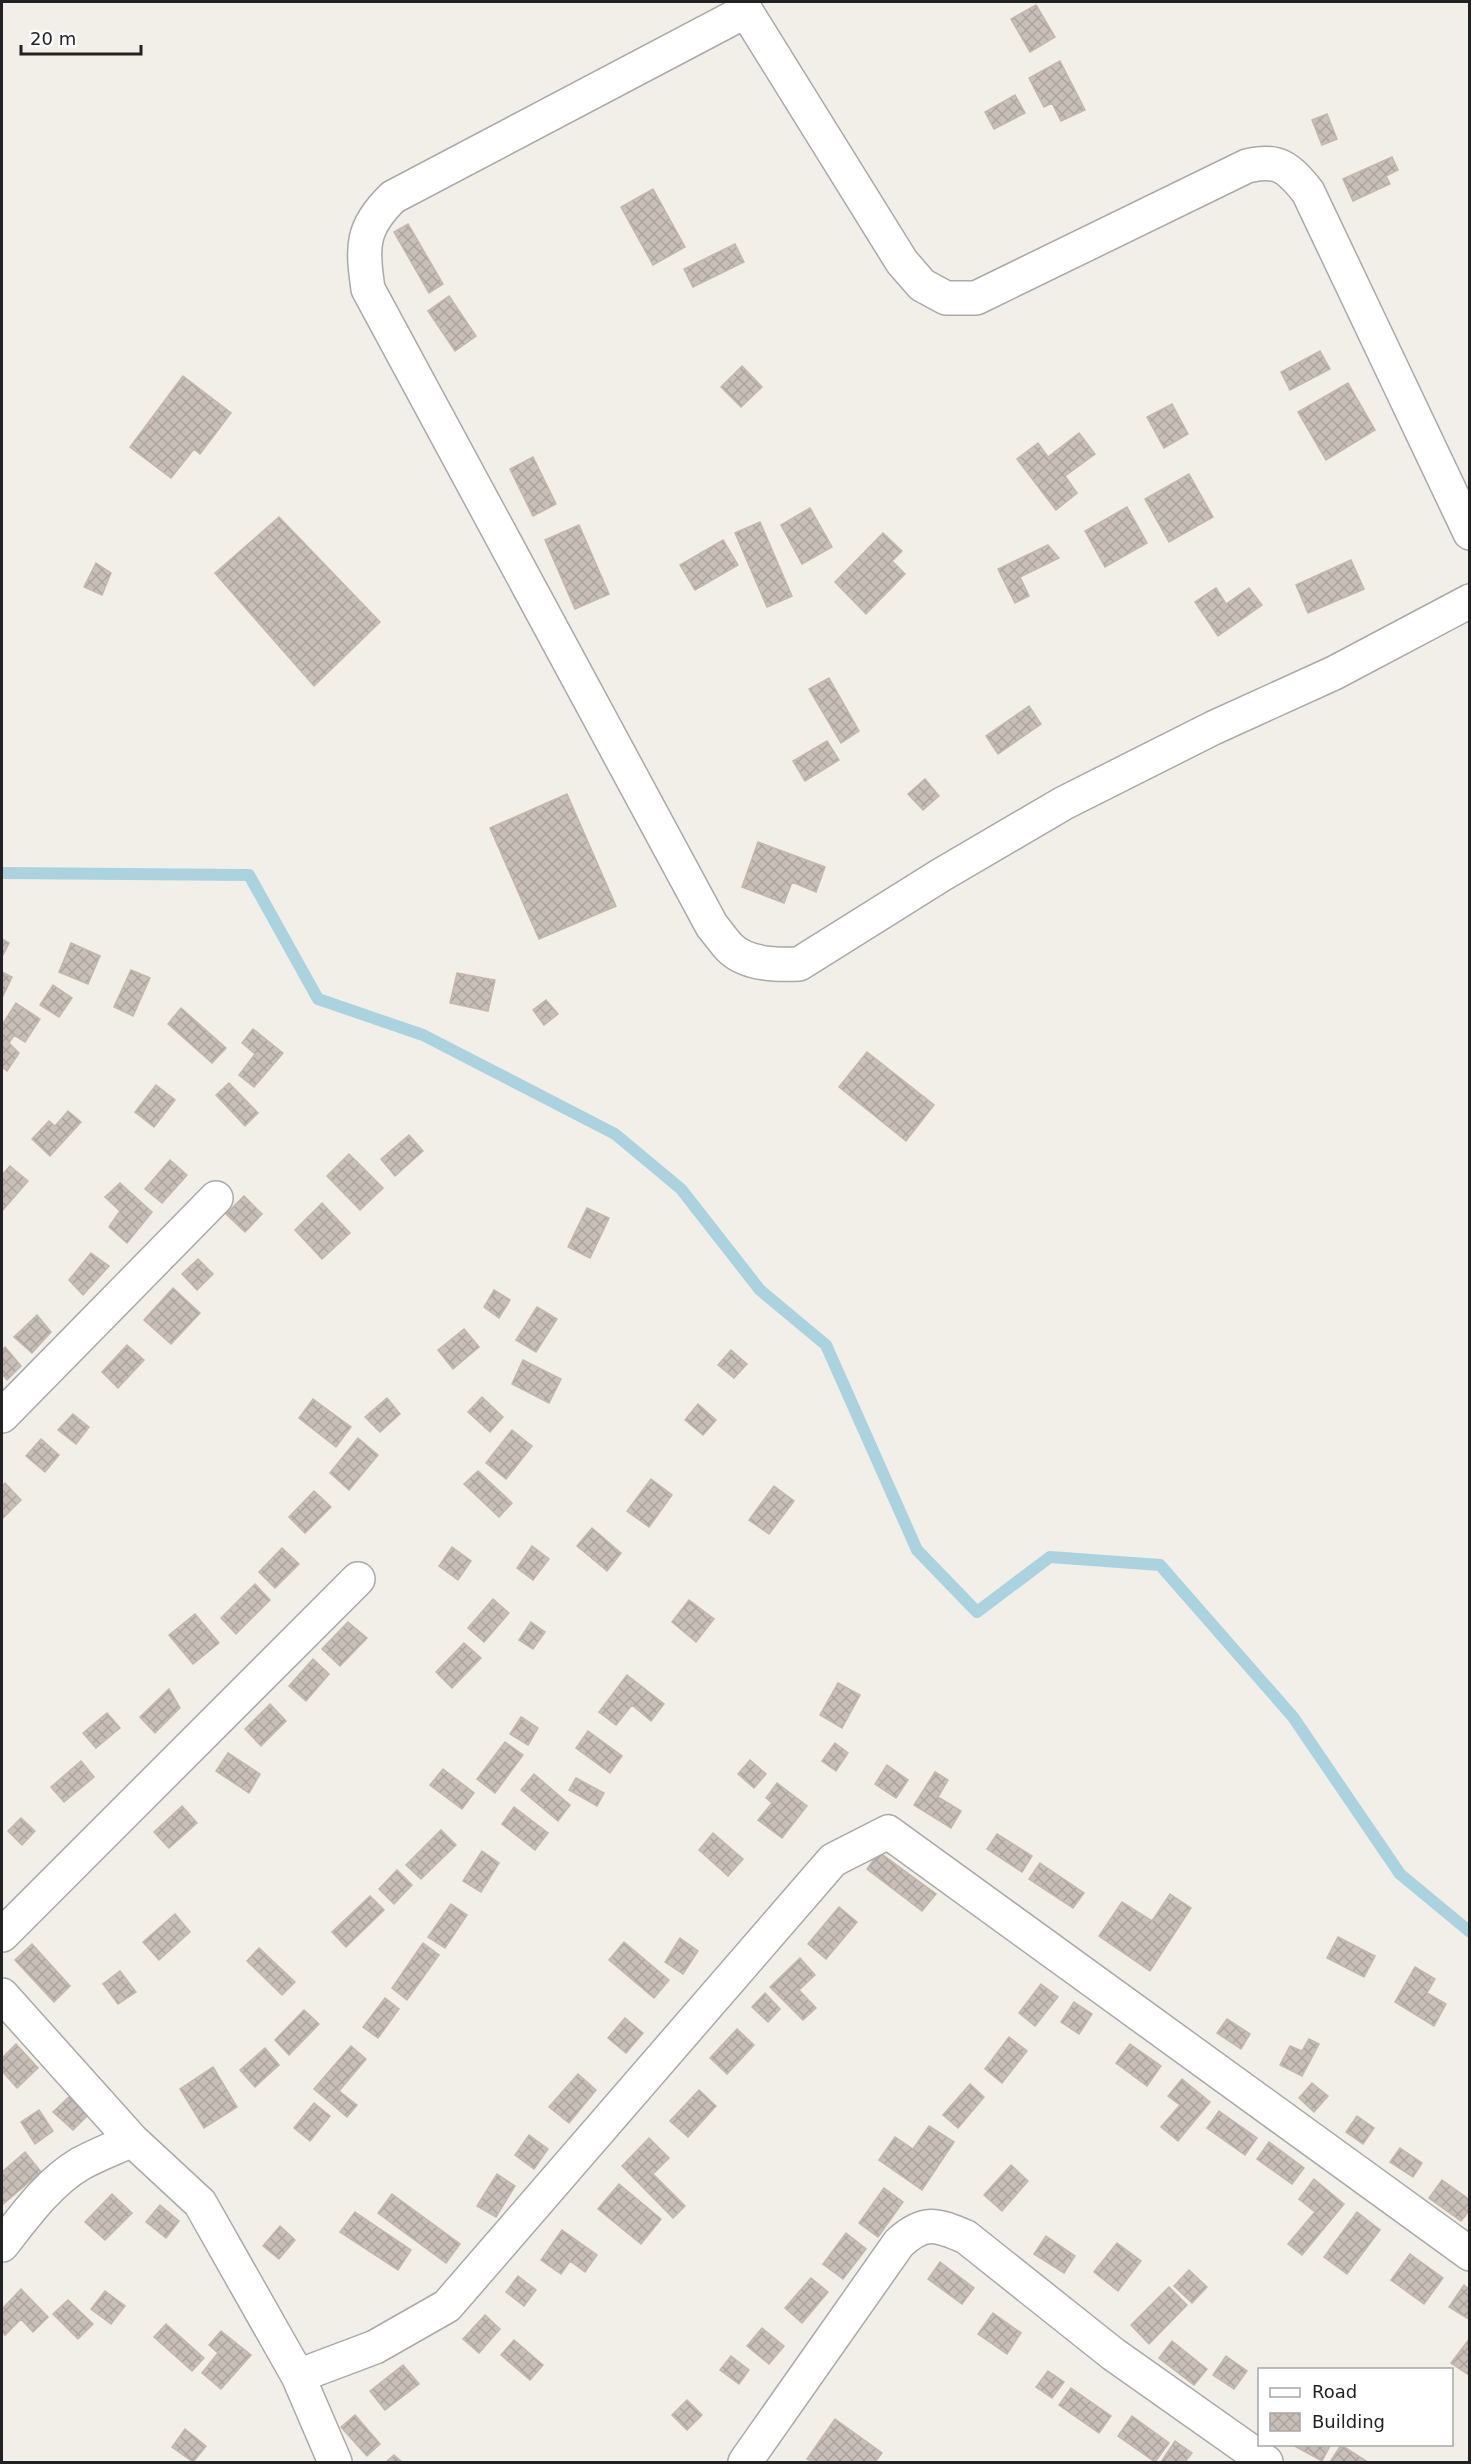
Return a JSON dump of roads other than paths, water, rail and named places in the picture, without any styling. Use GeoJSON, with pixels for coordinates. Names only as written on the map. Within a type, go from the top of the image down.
{"type":"FeatureCollection","features":[{"type":"Feature","properties":{"kind":"street"},"geometry":{"type":"LineString","coordinates":[[1470,532],[1308,192],[1284,166],[1264,162],[1247,166],[976,298],[946,298],[922,285],[902,262],[744,6],[393,196],[377,213],[367,233],[364,257],[368,289],[712,926],[732,950],[755,961],[781,965],[799,964],[941,875],[1064,803],[1213,728],[1334,673],[1470,602]]}},
{"type":"Feature","properties":{"kind":"street"},"geometry":{"type":"LineString","coordinates":[[2,1416],[216,1198]]}},
{"type":"Feature","properties":{"kind":"street"},"geometry":{"type":"LineString","coordinates":[[2,1935],[358,1579]]}},
{"type":"Feature","properties":{"kind":"street"},"geometry":{"type":"LineString","coordinates":[[298,2376],[375,2347],[447,2306],[833,1860],[888,1832],[1470,2254]]}},
{"type":"Feature","properties":{"kind":"street"},"geometry":{"type":"LineString","coordinates":[[2,1995],[132,2140],[200,2203],[298,2376],[335,2463]]}},
{"type":"Feature","properties":{"kind":"street"},"geometry":{"type":"LineString","coordinates":[[2,2245],[29,2211],[63,2177],[80,2164],[132,2140]]}},
{"type":"Feature","properties":{"kind":"street"},"geometry":{"type":"LineString","coordinates":[[745,2463],[899,2243],[913,2230],[926,2226],[944,2228],[966,2237],[1113,2354],[1266,2463]]}},
{"type":"Feature","properties":{"kind":"waterway"},"geometry":{"type":"LineString","coordinates":[[2,873],[249,875],[318,999],[423,1035],[615,1134],[681,1189],[760,1290],[826,1345],[917,1550],[977,1612],[1050,1557],[1160,1565],[1293,1717],[1400,1874],[1470,1932]]}}]}
